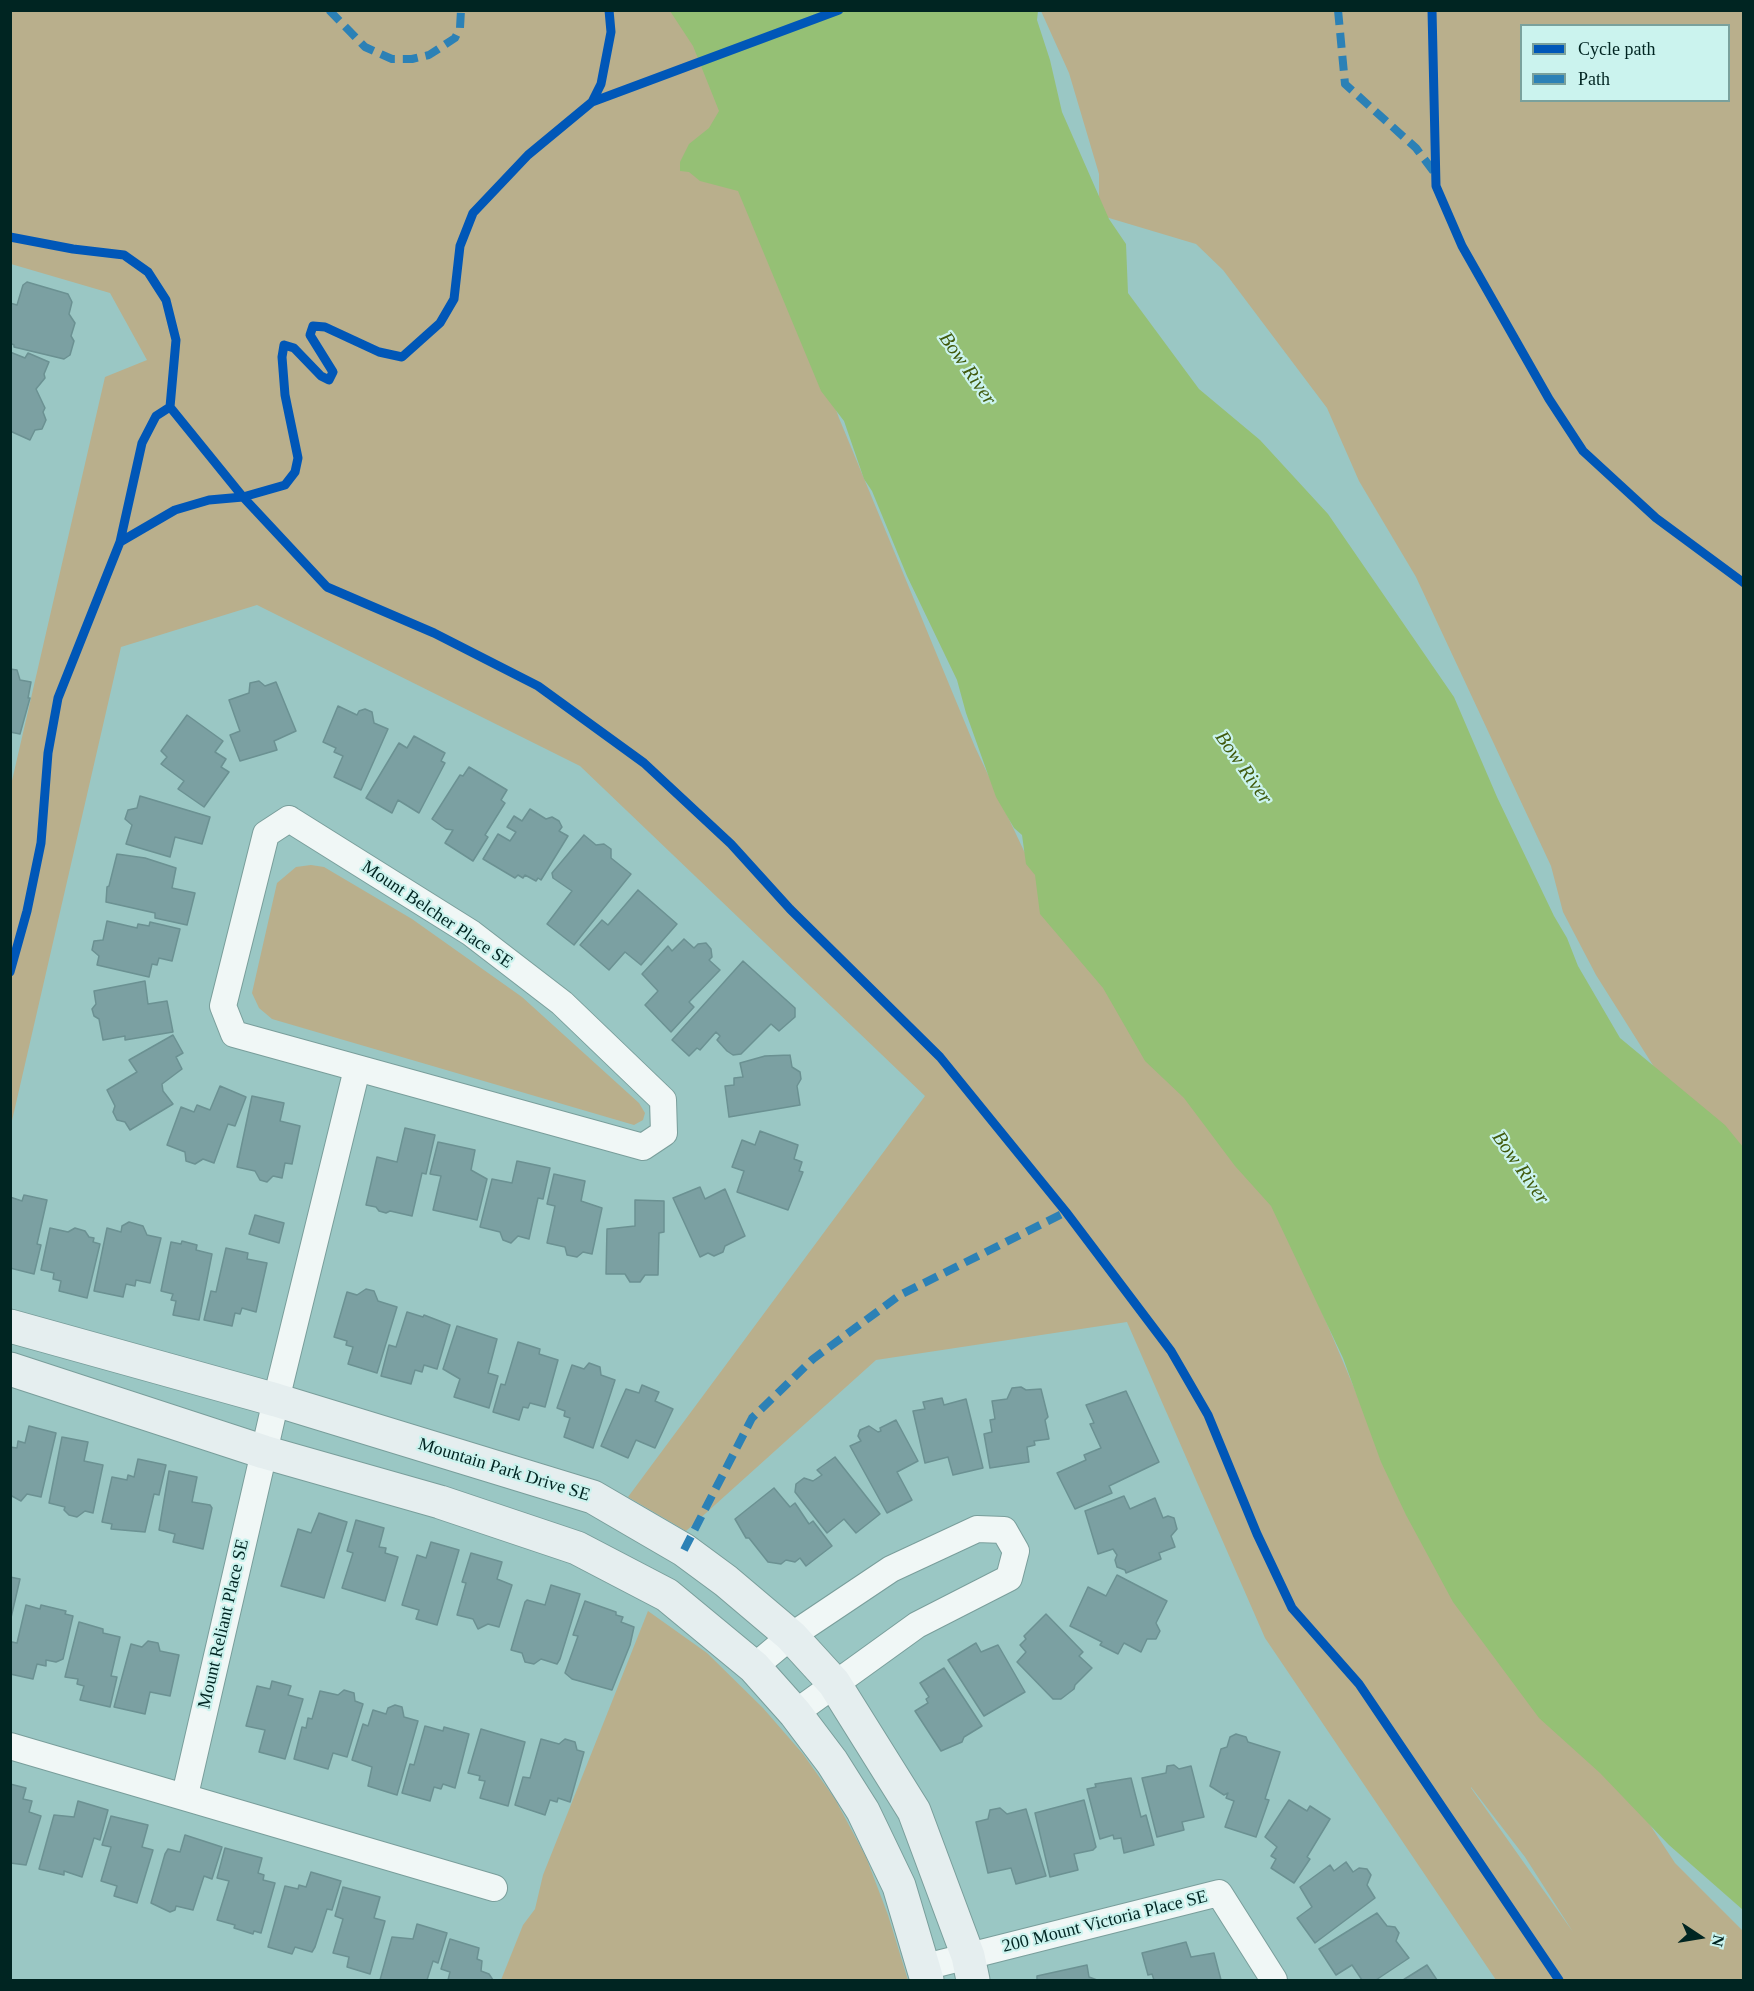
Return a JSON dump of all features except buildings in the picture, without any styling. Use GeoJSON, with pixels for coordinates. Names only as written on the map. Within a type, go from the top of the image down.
{"type":"FeatureCollection","features":[{"type":"Feature","properties":{"kind":"street","name":"Mount Belcher Place SE"},"geometry":{"type":"LineString","coordinates":[[289,819],[471,933],[562,1003],[663,1100],[664,1133],[643,1147],[357,1069],[234,1034],[223,1006],[266,834],[289,819]]}},
{"type":"Feature","properties":{"kind":"street"},"geometry":{"type":"LineString","coordinates":[[276,1400],[357,1069]]}},
{"type":"Feature","properties":{"kind":"street","name":"Mountain Park Drive SE"},"geometry":{"type":"LineString","coordinates":[[10,1326],[276,1400],[593,1497],[684,1550],[726,1581],[791,1636],[834,1683],[914,1811],[971,1968]]}},
{"type":"Feature","properties":{"kind":"street"},"geometry":{"type":"LineString","coordinates":[[10,1369],[264,1452],[440,1502],[577,1548],[668,1595],[754,1667],[795,1713],[863,1811],[899,1886],[926,1974]]}},
{"type":"Feature","properties":{"kind":"street","name":"Mount Reliant Place SE"},"geometry":{"type":"LineString","coordinates":[[185,1796],[276,1400]]}},
{"type":"Feature","properties":{"kind":"street"},"geometry":{"type":"LineString","coordinates":[[754,1667],[791,1636],[891,1569],[977,1529],[1004,1530],[1016,1551],[1009,1578],[917,1625],[795,1713]]}},
{"type":"Feature","properties":{"kind":"street"},"geometry":{"type":"LineString","coordinates":[[10,1746],[494,1888]]}},
{"type":"Feature","properties":{"kind":"street","name":"200 Mount Victoria Place SE"},"geometry":{"type":"LineString","coordinates":[[926,1974],[971,1968],[1219,1893],[1274,1980]]}},
{"type":"Feature","properties":{"kind":"shaded area"},"geometry":{"type":"Polygon","coordinates":[[[11,11],[689,11],[839,418],[975,747],[1024,851],[1082,950],[1282,1218],[1372,1430],[1612,1767],[1675,1863],[1743,1931],[1743,1980],[1496,1980],[1265,1638],[1127,1322],[876,1360],[686,1531],[628,1497],[925,1096],[580,766],[257,605],[121,647],[11,1125],[11,785],[105,377],[147,360],[110,293],[11,264],[11,11]],[[1471,1787],[1573,1932],[1525,1857],[1471,1787]]]}},
{"type":"Feature","properties":{"kind":"shaded area"},"geometry":{"type":"Polygon","coordinates":[[[1041,11],[1743,11],[1743,1208],[1596,975],[1563,912],[1551,866],[1416,577],[1359,481],[1327,408],[1223,270],[1196,244],[1099,215],[1099,174],[1069,73],[1041,11]]]}},
{"type":"Feature","properties":{"kind":"shaded area"},"geometry":{"type":"Polygon","coordinates":[[[311,865],[324,867],[412,919],[522,997],[639,1103],[645,1113],[643,1120],[634,1125],[272,1019],[259,1008],[252,993],[277,883],[296,867],[311,865]]]}},
{"type":"Feature","properties":{"kind":"shaded area"},"geometry":{"type":"Polygon","coordinates":[[[648,1611],[707,1653],[763,1708],[803,1754],[835,1799],[866,1857],[888,1915],[908,1980],[501,1980],[523,1925],[535,1909],[543,1875],[648,1611]]]}},
{"type":"Feature","properties":{"kind":"water","name":"Bow River"},"geometry":{"type":"Polygon","coordinates":[[[670,11],[1038,11],[1037,20],[1050,60],[1062,112],[1109,219],[1126,244],[1128,293],[1199,389],[1260,440],[1328,514],[1454,697],[1497,797],[1554,916],[1567,938],[1578,966],[1620,1038],[1725,1125],[1743,1147],[1743,1910],[1669,1845],[1600,1773],[1539,1718],[1453,1602],[1406,1515],[1381,1462],[1343,1358],[1271,1206],[1235,1166],[1184,1098],[1145,1061],[1103,988],[1040,914],[1035,875],[1026,864],[1022,835],[1014,828],[996,797],[966,713],[957,680],[907,576],[872,491],[864,479],[844,421],[821,391],[738,191],[700,181],[689,172],[680,171],[680,162],[689,144],[709,128],[719,111],[693,46],[670,11]]]}},
{"type":"Feature","properties":{"kind":"marked path"},"geometry":{"type":"LineString","coordinates":[[329,10],[365,47],[392,59],[412,59],[429,55],[455,38],[460,28],[461,10]]}},
{"type":"Feature","properties":{"kind":"marked path"},"geometry":{"type":"LineString","coordinates":[[1338,10],[1345,84],[1416,148],[1434,172]]}},
{"type":"Feature","properties":{"kind":"marked path"},"geometry":{"type":"LineString","coordinates":[[684,1550],[752,1418],[813,1359],[900,1295],[1066,1212]]}},
{"type":"Feature","properties":{"kind":"cycle path"},"geometry":{"type":"LineString","coordinates":[[592,102],[601,84],[611,32],[609,10]]}},
{"type":"Feature","properties":{"kind":"cycle path"},"geometry":{"type":"LineString","coordinates":[[10,972],[27,911],[41,843],[48,753],[58,698],[120,542],[175,510],[209,500],[243,497],[285,485],[295,472],[298,458],[285,395],[282,357],[284,345],[294,348],[321,376],[329,380],[333,372],[310,335],[313,326],[325,327],[379,352],[402,357],[440,323],[454,299],[460,246],[473,213],[528,155],[592,102],[839,10]]}},
{"type":"Feature","properties":{"kind":"cycle path"},"geometry":{"type":"LineString","coordinates":[[1432,10],[1436,186],[1462,246],[1549,399],[1583,451],[1656,518],[1744,583]]}},
{"type":"Feature","properties":{"kind":"cycle path"},"geometry":{"type":"LineString","coordinates":[[10,237],[73,249],[124,255],[148,272],[166,300],[176,340],[170,407],[243,497],[327,587],[434,633],[538,686],[644,763],[731,844],[790,909],[940,1057],[1066,1212],[1171,1351],[1208,1415],[1257,1534],[1292,1608],[1359,1684],[1559,1980]]}},
{"type":"Feature","properties":{"kind":"cycle path"},"geometry":{"type":"LineString","coordinates":[[120,542],[142,443],[156,416],[170,407]]}}]}
